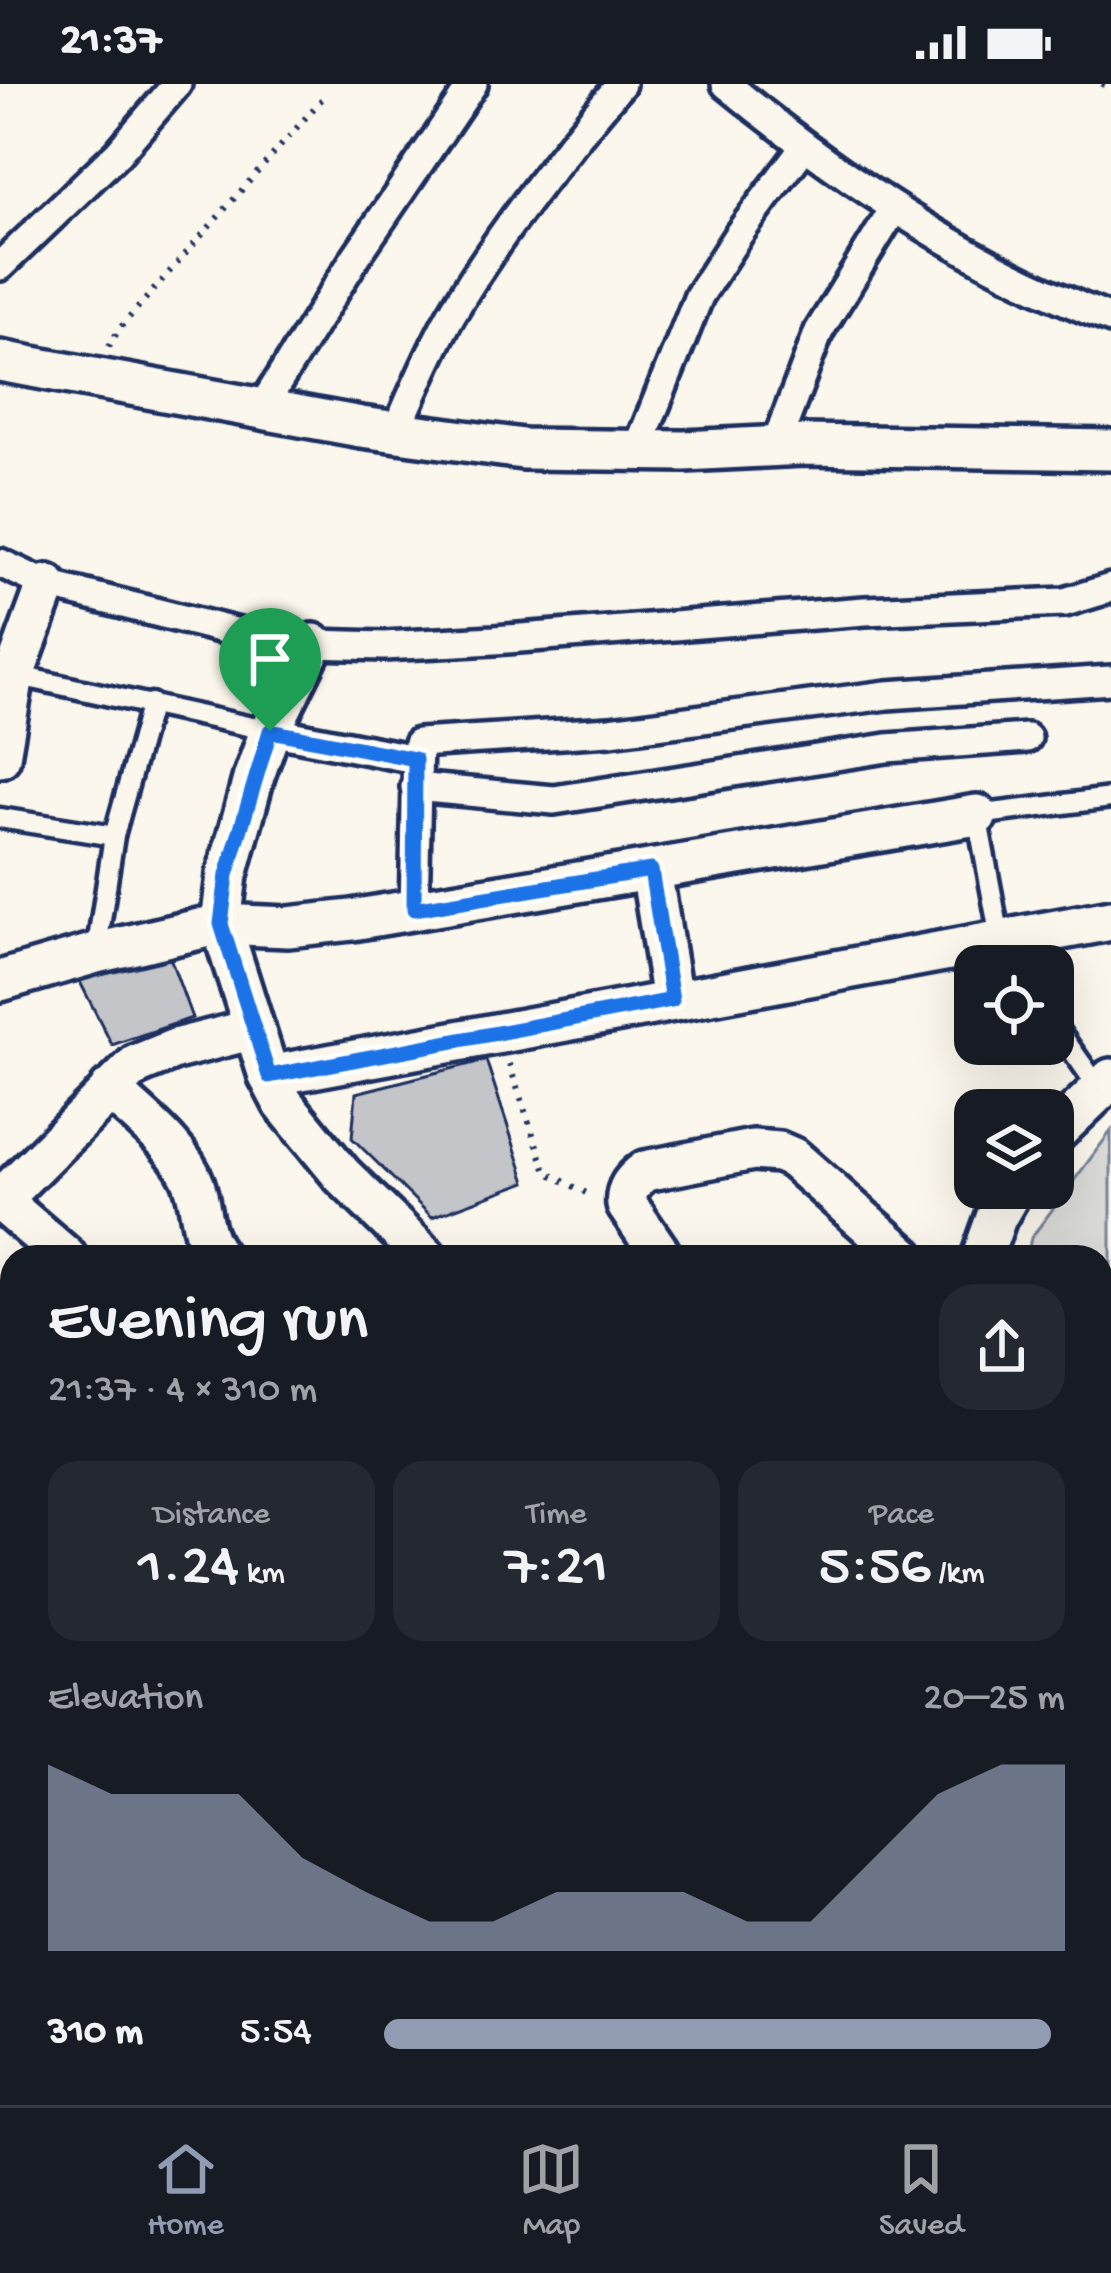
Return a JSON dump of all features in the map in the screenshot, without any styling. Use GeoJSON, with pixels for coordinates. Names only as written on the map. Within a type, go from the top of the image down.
{"type":"FeatureCollection","features":[{"type":"Feature","properties":{"kind":"street"},"geometry":{"type":"LineString","coordinates":[[0,266],[118,153],[177,84]]}},
{"type":"Feature","properties":{"kind":"street"},"geometry":{"type":"LineString","coordinates":[[261,410],[357,255],[472,84]]}},
{"type":"Feature","properties":{"kind":"street"},"geometry":{"type":"LineString","coordinates":[[396,432],[451,316],[490,255],[621,84]]}},
{"type":"Feature","properties":{"kind":"street"},"geometry":{"type":"LineString","coordinates":[[726,84],[803,148],[894,209],[1037,287],[1111,319]]}},
{"type":"Feature","properties":{"kind":"street"},"geometry":{"type":"LineString","coordinates":[[637,451],[699,296],[803,148]]}},
{"type":"Feature","properties":{"kind":"street"},"geometry":{"type":"LineString","coordinates":[[775,446],[819,331],[894,209]]}},
{"type":"Feature","properties":{"kind":"street"},"geometry":{"type":"LineString","coordinates":[[0,361],[261,410],[524,449],[1111,450]]}},
{"type":"Feature","properties":{"kind":"street"},"geometry":{"type":"LineString","coordinates":[[0,562],[46,585],[263,639],[384,646],[865,611],[1065,602],[1111,588]]}},
{"type":"Feature","properties":{"kind":"street"},"geometry":{"type":"LineString","coordinates":[[0,757],[6,690],[46,585]]}},
{"type":"Feature","properties":{"kind":"street"},"geometry":{"type":"LineString","coordinates":[[313,644],[270,731],[227,875],[221,924],[269,1076],[283,1103],[414,1245]]}},
{"type":"Feature","properties":{"kind":"street"},"geometry":{"type":"LineString","coordinates":[[414,909],[418,742],[610,730],[887,695],[1111,680]]}},
{"type":"Feature","properties":{"kind":"street"},"geometry":{"type":"LineString","coordinates":[[270,731],[415,773],[554,800],[887,748],[1027,738]]}},
{"type":"Feature","properties":{"kind":"street"},"geometry":{"type":"LineString","coordinates":[[0,981],[96,952],[221,924],[288,927],[414,909],[977,815]]}},
{"type":"Feature","properties":{"kind":"street"},"geometry":{"type":"LineString","coordinates":[[651,870],[672,1000]]}},
{"type":"Feature","properties":{"kind":"street"},"geometry":{"type":"LineString","coordinates":[[1030,945],[1111,920]]}},
{"type":"Feature","properties":{"kind":"street"},"geometry":{"type":"LineString","coordinates":[[269,1076],[672,1000],[954,960]]}},
{"type":"Feature","properties":{"kind":"street"},"geometry":{"type":"LineString","coordinates":[[52,1245],[0,1200],[136,1064],[254,1029]]}},
{"type":"Feature","properties":{"kind":"street"},"geometry":{"type":"LineString","coordinates":[[1074,1114],[1104,1083]]}},
{"type":"Feature","properties":{"kind":"street"},"geometry":{"type":"LineString","coordinates":[[110,1088],[184,1164],[195,1186],[208,1245]]}},
{"type":"Feature","properties":{"kind":"street"},"geometry":{"type":"LineString","coordinates":[[652,1245],[633,1218],[626,1196],[645,1171],[767,1149],[793,1159],[890,1245]]}},
{"type":"Feature","properties":{"kind":"street"},"geometry":{"type":"LineString","coordinates":[[986,1245],[1001,1209]]}},
{"type":"Feature","properties":{"kind":"lane"},"geometry":{"type":"LineString","coordinates":[[6,690],[151,703],[270,731]]}},
{"type":"Feature","properties":{"kind":"lane"},"geometry":{"type":"LineString","coordinates":[[96,952],[114,836],[151,703]]}},
{"type":"Feature","properties":{"kind":"lane"},"geometry":{"type":"LineString","coordinates":[[1005,945],[977,815],[1111,798]]}},
{"type":"Feature","properties":{"kind":"lane"},"geometry":{"type":"LineString","coordinates":[[0,818],[114,836]]}},
{"type":"Feature","properties":{"kind":"lane"},"geometry":{"type":"LineString","coordinates":[[1074,1048],[1104,1083]]}},
{"type":"Feature","properties":{"kind":"path"},"geometry":{"type":"LineString","coordinates":[[1102,84],[1111,90]]}},
{"type":"Feature","properties":{"kind":"path"},"geometry":{"type":"LineString","coordinates":[[93,376],[118,329],[322,98]]}},
{"type":"Feature","properties":{"kind":"path"},"geometry":{"type":"LineString","coordinates":[[498,1032],[546,1172],[633,1218]]}},
{"type":"Feature","properties":{"kind":"shaded area"},"geometry":{"type":"Polygon","coordinates":[[[1111,1131],[1111,1245],[1030,1245],[1053,1209],[1074,1209],[1074,1180],[1111,1131]]]}},
{"type":"Feature","properties":{"kind":"building"},"geometry":{"type":"Polygon","coordinates":[[[168,952],[192,1018],[112,1045],[77,976],[168,952]]]}},
{"type":"Feature","properties":{"kind":"building"},"geometry":{"type":"Polygon","coordinates":[[[486,1060],[526,1182],[432,1217],[352,1138],[356,1093],[486,1060]]]}},
{"type":"Feature","properties":{"kind":"route"},"geometry":{"type":"LineString","coordinates":[[270,731],[415,759],[414,909],[651,870],[672,1000],[269,1076],[221,924],[227,875],[270,731]]}}]}
